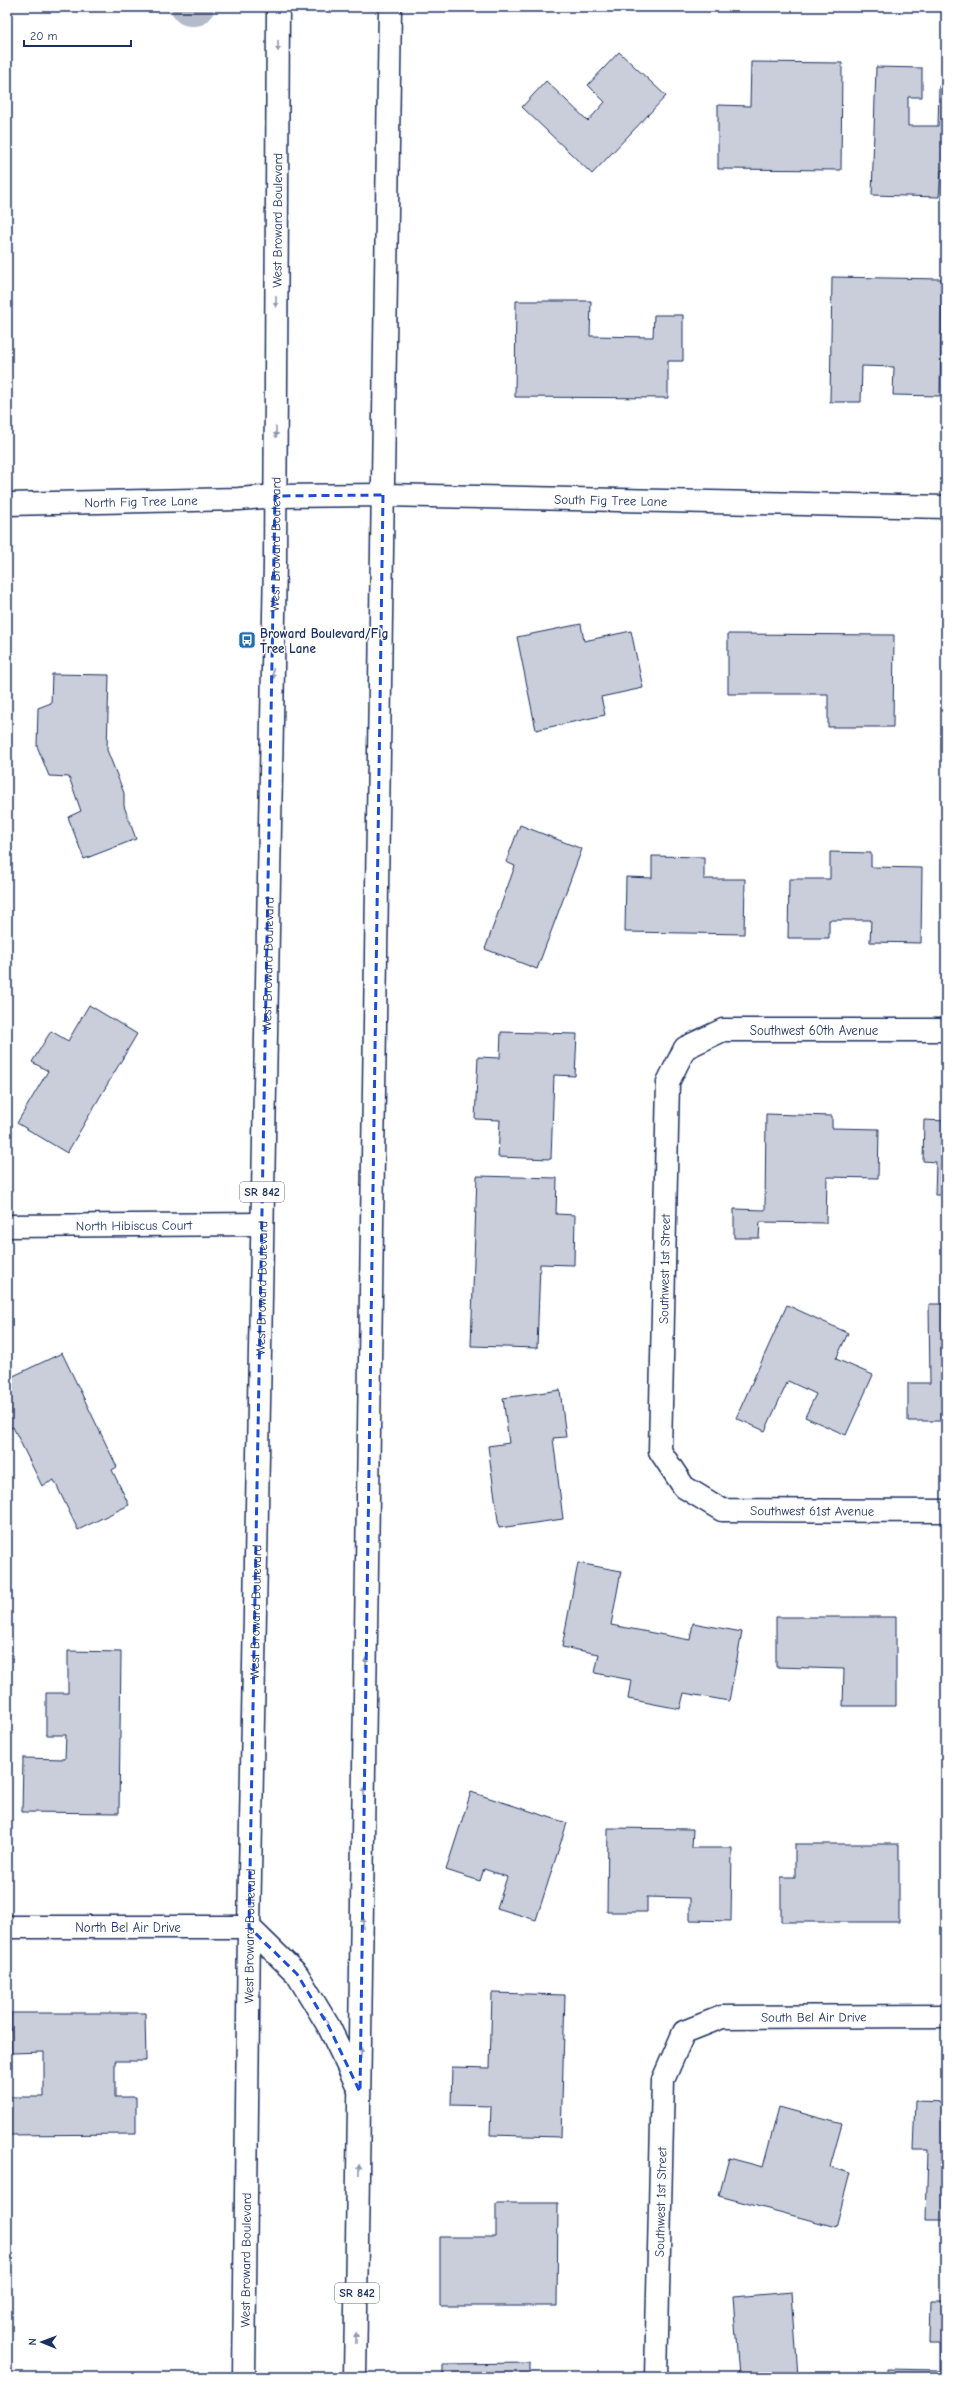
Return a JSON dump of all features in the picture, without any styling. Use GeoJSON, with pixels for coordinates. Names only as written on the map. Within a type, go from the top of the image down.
{"type":"FeatureCollection","features":[{"type":"Feature","properties":{"kind":"main road","name":"West Broward Boulevard"},"geometry":{"type":"LineString","coordinates":[[244,2377],[249,1927],[261,1224],[276,496],[278,7]]}},
{"type":"Feature","properties":{"kind":"main road","name":"SR 842"},"geometry":{"type":"LineString","coordinates":[[355,2377],[390,7]]}},
{"type":"Feature","properties":{"kind":"main road","name":"South Fig Tree Lane"},"geometry":{"type":"LineString","coordinates":[[276,496],[383,495],[946,506]]}},
{"type":"Feature","properties":{"kind":"main road","name":"North Fig Tree Lane"},"geometry":{"type":"LineString","coordinates":[[7,504],[239,499],[276,496]]}},
{"type":"Feature","properties":{"kind":"main road","name":"Southwest 60th Avenue"},"geometry":{"type":"LineString","coordinates":[[685,1048],[723,1030],[946,1030]]}},
{"type":"Feature","properties":{"kind":"main road","name":"Southwest 1st Street"},"geometry":{"type":"LineString","coordinates":[[684,1488],[660,1451],[668,1082],[685,1048]]}},
{"type":"Feature","properties":{"kind":"main road","name":"North Hibiscus Court"},"geometry":{"type":"LineString","coordinates":[[7,1226],[261,1224]]}},
{"type":"Feature","properties":{"kind":"main road","name":"Southwest 61st Avenue"},"geometry":{"type":"LineString","coordinates":[[684,1488],[722,1510],[946,1511]]}},
{"type":"Feature","properties":{"kind":"main road","name":"North Bel Air Drive"},"geometry":{"type":"LineString","coordinates":[[7,1927],[249,1927]]}},
{"type":"Feature","properties":{"kind":"main road"},"geometry":{"type":"LineString","coordinates":[[249,1927],[297,1974],[329,2026],[360,2092]]}},
{"type":"Feature","properties":{"kind":"main road","name":"South Bel Air Drive"},"geometry":{"type":"LineString","coordinates":[[684,2032],[722,2017],[946,2016]]}},
{"type":"Feature","properties":{"kind":"main road","name":"Southwest 1st Street"},"geometry":{"type":"LineString","coordinates":[[656,2377],[663,2080],[684,2032]]}},
{"type":"Feature","properties":{"kind":"highlighted area"},"geometry":{"type":"Polygon","coordinates":[[[383,495],[360,2092],[329,2027],[297,1974],[249,1927],[275,496],[383,495]]]}},
{"type":"Feature","properties":{"kind":"building"},"geometry":{"type":"Polygon","coordinates":[[[619,52],[666,96],[592,174],[522,107],[546,81],[588,121],[605,102],[588,85],[619,52]]]}},
{"type":"Feature","properties":{"kind":"building"},"geometry":{"type":"Polygon","coordinates":[[[751,62],[842,63],[841,170],[718,169],[718,105],[750,106],[751,62]]]}},
{"type":"Feature","properties":{"kind":"building"},"geometry":{"type":"Polygon","coordinates":[[[876,67],[922,68],[922,97],[908,97],[908,126],[938,126],[939,86],[946,86],[946,171],[941,170],[939,197],[872,195],[876,67]]]}},
{"type":"Feature","properties":{"kind":"building"},"geometry":{"type":"Polygon","coordinates":[[[832,277],[942,279],[940,396],[893,395],[894,367],[862,366],[861,402],[830,402],[832,277]]]}},
{"type":"Feature","properties":{"kind":"building"},"geometry":{"type":"Polygon","coordinates":[[[516,301],[591,301],[590,336],[653,337],[654,315],[683,315],[683,361],[668,361],[668,398],[515,397],[516,301]]]}},
{"type":"Feature","properties":{"kind":"building"},"geometry":{"type":"Polygon","coordinates":[[[581,624],[584,641],[631,631],[643,688],[601,697],[605,715],[536,730],[517,637],[581,624]]]}},
{"type":"Feature","properties":{"kind":"building"},"geometry":{"type":"Polygon","coordinates":[[[728,634],[894,635],[893,727],[828,727],[828,694],[728,694],[728,634]]]}},
{"type":"Feature","properties":{"kind":"building"},"geometry":{"type":"Polygon","coordinates":[[[52,674],[109,675],[107,750],[124,793],[124,806],[136,839],[84,859],[68,817],[81,811],[69,777],[49,776],[37,746],[38,708],[51,703],[52,674]]]}},
{"type":"Feature","properties":{"kind":"building"},"geometry":{"type":"Polygon","coordinates":[[[520,825],[582,849],[537,969],[485,949],[515,866],[506,862],[520,825]]]}},
{"type":"Feature","properties":{"kind":"building"},"geometry":{"type":"Polygon","coordinates":[[[830,852],[871,853],[871,867],[922,868],[921,943],[870,942],[871,920],[829,920],[829,938],[788,938],[789,879],[830,879],[830,852]]]}},
{"type":"Feature","properties":{"kind":"building"},"geometry":{"type":"Polygon","coordinates":[[[652,856],[704,857],[704,879],[745,879],[744,934],[625,932],[626,877],[652,878],[652,856]]]}},
{"type":"Feature","properties":{"kind":"building"},"geometry":{"type":"Polygon","coordinates":[[[89,1005],[137,1034],[67,1153],[17,1123],[48,1071],[32,1062],[51,1031],[68,1041],[89,1005]]]}},
{"type":"Feature","properties":{"kind":"building"},"geometry":{"type":"Polygon","coordinates":[[[501,1032],[577,1034],[575,1076],[554,1075],[551,1159],[498,1157],[500,1120],[475,1119],[478,1057],[500,1058],[501,1032]]]}},
{"type":"Feature","properties":{"kind":"building"},"geometry":{"type":"Polygon","coordinates":[[[766,1114],[832,1116],[832,1128],[879,1129],[878,1178],[827,1177],[826,1223],[760,1222],[759,1238],[734,1238],[734,1209],[765,1210],[766,1114]]]}},
{"type":"Feature","properties":{"kind":"building"},"geometry":{"type":"Polygon","coordinates":[[[924,1120],[946,1121],[946,1195],[935,1195],[936,1162],[923,1161],[924,1120]]]}},
{"type":"Feature","properties":{"kind":"building"},"geometry":{"type":"Polygon","coordinates":[[[477,1176],[557,1178],[556,1214],[575,1215],[574,1265],[540,1264],[537,1348],[471,1346],[477,1176]]]}},
{"type":"Feature","properties":{"kind":"building"},"geometry":{"type":"Polygon","coordinates":[[[929,1304],[946,1304],[946,1421],[908,1421],[908,1383],[930,1383],[929,1304]]]}},
{"type":"Feature","properties":{"kind":"building"},"geometry":{"type":"Polygon","coordinates":[[[787,1305],[848,1333],[836,1359],[873,1375],[846,1435],[805,1417],[816,1394],[788,1381],[765,1431],[736,1418],[787,1305]]]}},
{"type":"Feature","properties":{"kind":"building"},"geometry":{"type":"Polygon","coordinates":[[[62,1353],[117,1467],[112,1470],[129,1505],[78,1530],[54,1480],[42,1486],[13,1427],[7,1430],[7,1379],[62,1353]]]}},
{"type":"Feature","properties":{"kind":"building"},"geometry":{"type":"Polygon","coordinates":[[[560,1390],[566,1437],[553,1438],[563,1519],[499,1528],[488,1446],[509,1443],[503,1398],[560,1390]]]}},
{"type":"Feature","properties":{"kind":"building"},"geometry":{"type":"Polygon","coordinates":[[[578,1563],[621,1571],[611,1625],[690,1640],[693,1623],[742,1632],[729,1701],[684,1693],[680,1709],[628,1699],[631,1680],[595,1673],[599,1654],[562,1647],[578,1563]]]}},
{"type":"Feature","properties":{"kind":"building"},"geometry":{"type":"Polygon","coordinates":[[[944,1611],[946,1611],[946,1652],[944,1652],[944,1611]]]}},
{"type":"Feature","properties":{"kind":"building"},"geometry":{"type":"Polygon","coordinates":[[[776,1617],[896,1617],[896,1706],[843,1706],[844,1669],[776,1667],[776,1617]]]}},
{"type":"Feature","properties":{"kind":"building"},"geometry":{"type":"Polygon","coordinates":[[[68,1651],[121,1652],[119,1813],[22,1812],[23,1758],[65,1759],[66,1735],[46,1735],[46,1693],[68,1693],[68,1651]]]}},
{"type":"Feature","properties":{"kind":"building"},"geometry":{"type":"Polygon","coordinates":[[[471,1792],[567,1823],[536,1920],[497,1908],[507,1877],[484,1869],[480,1881],[446,1870],[471,1792]]]}},
{"type":"Feature","properties":{"kind":"building"},"geometry":{"type":"Polygon","coordinates":[[[608,1828],[693,1829],[692,1848],[732,1848],[731,1921],[690,1920],[690,1898],[647,1897],[647,1912],[607,1912],[608,1828]]]}},
{"type":"Feature","properties":{"kind":"building"},"geometry":{"type":"Polygon","coordinates":[[[795,1844],[899,1844],[899,1922],[781,1922],[781,1877],[795,1877],[795,1844]]]}},
{"type":"Feature","properties":{"kind":"building"},"geometry":{"type":"Polygon","coordinates":[[[492,1993],[565,1995],[561,2137],[490,2135],[491,2106],[451,2105],[452,2067],[490,2068],[492,1993]]]}},
{"type":"Feature","properties":{"kind":"building"},"geometry":{"type":"Polygon","coordinates":[[[11,2013],[145,2013],[146,2061],[115,2061],[115,2097],[136,2097],[136,2134],[7,2135],[7,2097],[44,2097],[44,2052],[11,2053],[11,2013]]]}},
{"type":"Feature","properties":{"kind":"building"},"geometry":{"type":"Polygon","coordinates":[[[915,2101],[946,2102],[946,2220],[926,2220],[928,2150],[913,2150],[915,2101]]]}},
{"type":"Feature","properties":{"kind":"building"},"geometry":{"type":"Polygon","coordinates":[[[779,2107],[842,2124],[830,2167],[850,2173],[836,2227],[719,2196],[729,2158],[763,2167],[779,2107]]]}},
{"type":"Feature","properties":{"kind":"building"},"geometry":{"type":"Polygon","coordinates":[[[496,2203],[558,2203],[557,2306],[440,2306],[440,2237],[496,2237],[496,2203]]]}},
{"type":"Feature","properties":{"kind":"building"},"geometry":{"type":"Polygon","coordinates":[[[792,2292],[798,2377],[739,2377],[733,2297],[792,2292]]]}},
{"type":"Feature","properties":{"kind":"building"},"geometry":{"type":"Polygon","coordinates":[[[930,2300],[946,2300],[946,2377],[887,2377],[887,2369],[940,2370],[940,2343],[929,2343],[930,2300]]]}},
{"type":"Feature","properties":{"kind":"building"},"geometry":{"type":"Polygon","coordinates":[[[530,2363],[530,2377],[443,2377],[443,2364],[530,2363]]]}},
{"type":"Feature","properties":{"kind":"waterway"},"geometry":{"type":"LineString","coordinates":[[190,7],[195,7]]}},
{"type":"Feature","properties":{"kind":"place","name":"Broward Boulevard/Fig Tree Lane"},"geometry":{"type":"Point","coordinates":[247,640]}}]}
